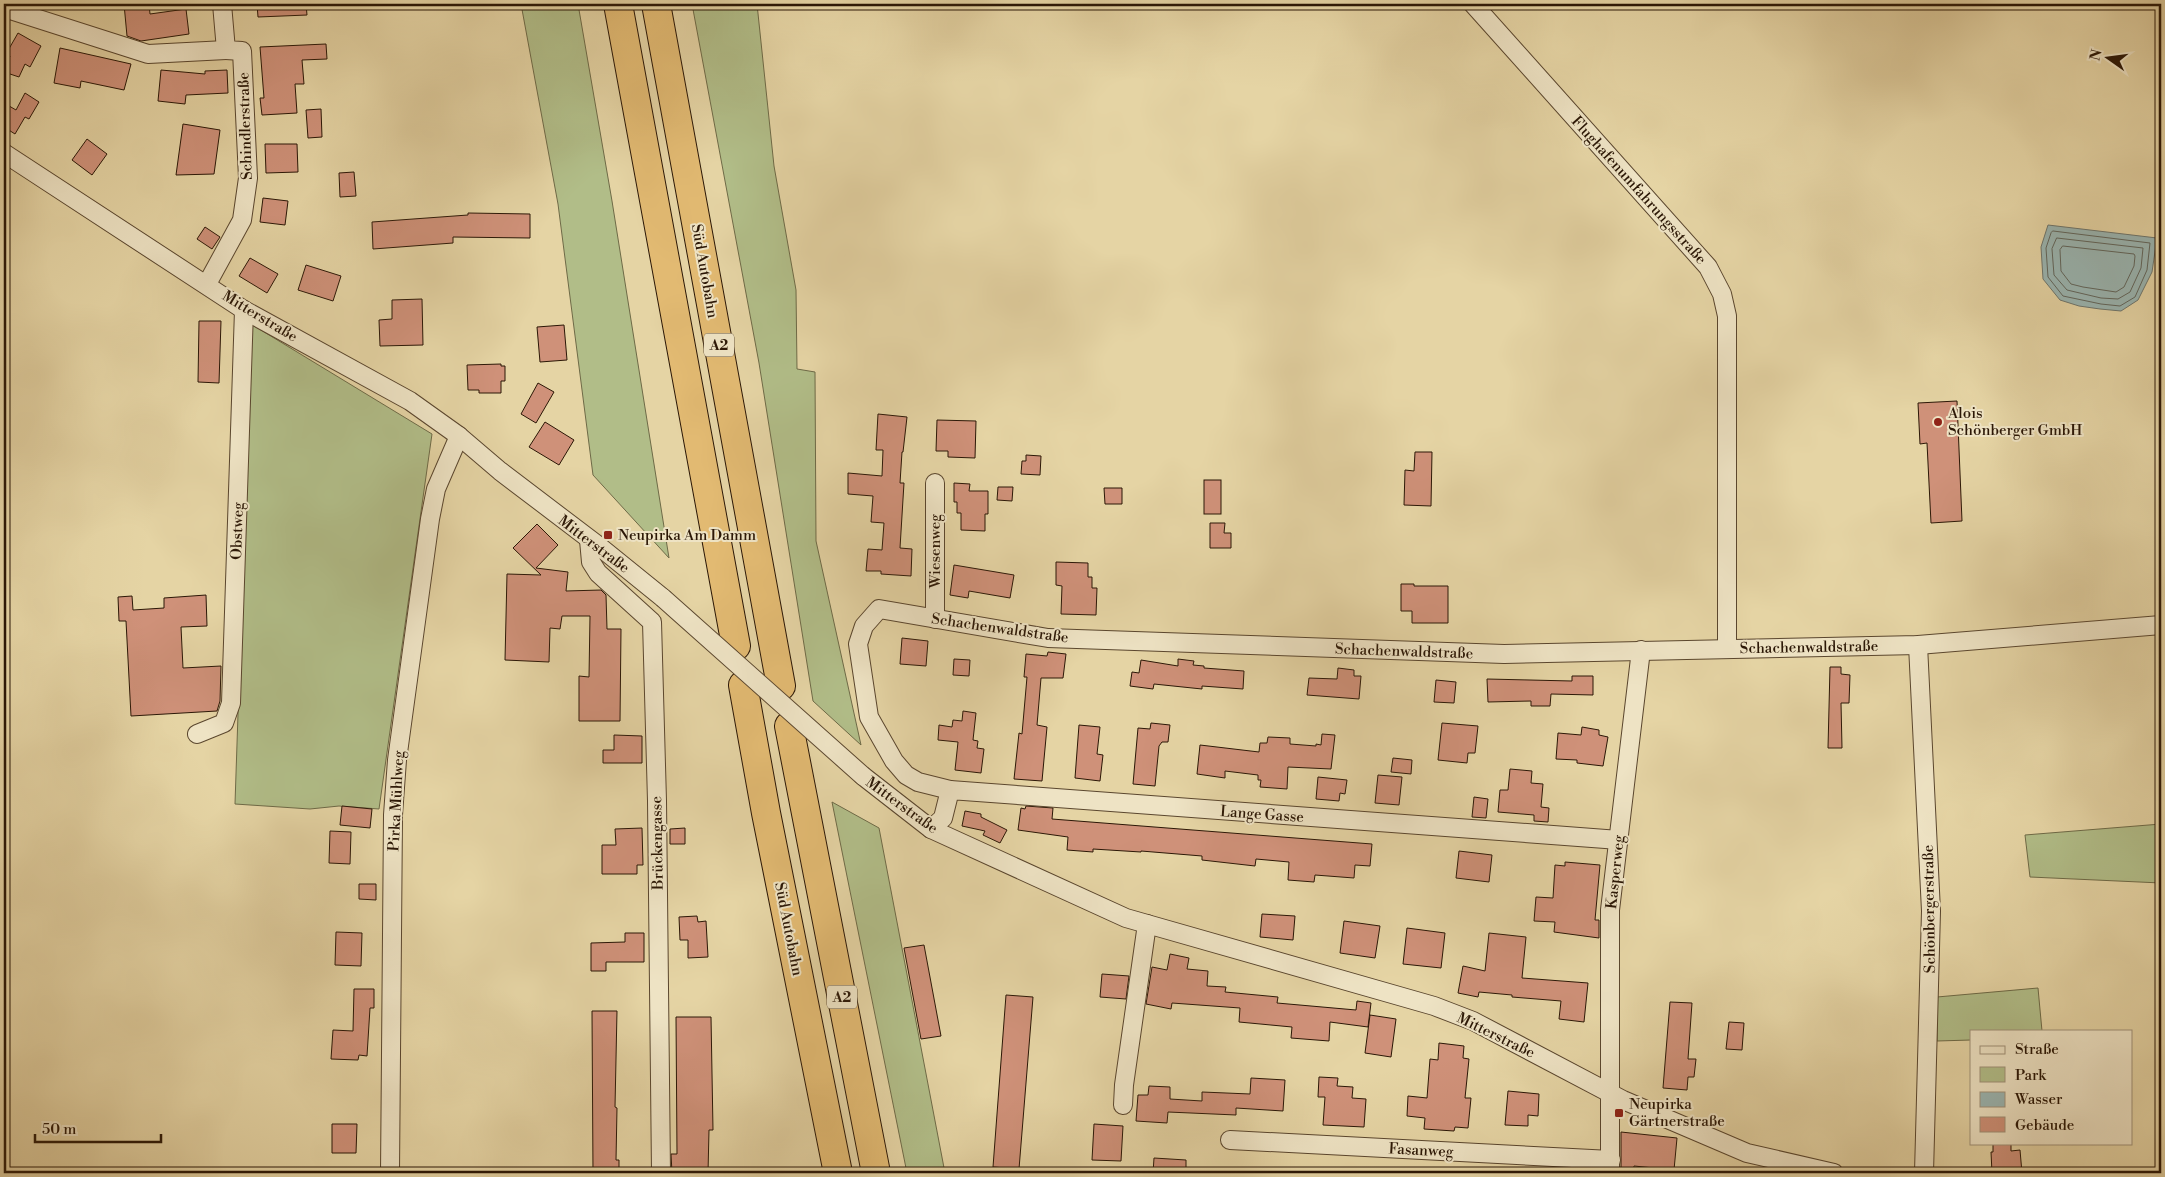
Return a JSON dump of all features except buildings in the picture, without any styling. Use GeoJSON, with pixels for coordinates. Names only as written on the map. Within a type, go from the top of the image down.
{"type":"FeatureCollection","features":[{"type":"Feature","properties":{"kind":"highway","name":"A2"},"geometry":{"type":"LineString","coordinates":[[618,4],[736,646]]}},
{"type":"Feature","properties":{"kind":"highway","name":"Süd Autobahn"},"geometry":{"type":"LineString","coordinates":[[656,4],[782,686]]}},
{"type":"Feature","properties":{"kind":"highway","name":"Süd Autobahn"},"geometry":{"type":"LineString","coordinates":[[743,685],[766,814],[838,1173]]}},
{"type":"Feature","properties":{"kind":"highway","name":"A2"},"geometry":{"type":"LineString","coordinates":[[790,726],[876,1173]]}},
{"type":"Feature","properties":{"kind":"street"},"geometry":{"type":"LineString","coordinates":[[4,8],[148,54],[226,50],[222,4]]}},
{"type":"Feature","properties":{"kind":"street","name":"Flughafenumfahrungsstraße"},"geometry":{"type":"LineString","coordinates":[[1473,4],[1708,267],[1722,294],[1727,316],[1726,649]]}},
{"type":"Feature","properties":{"kind":"street","name":"Schindlerstraße"},"geometry":{"type":"LineString","coordinates":[[207,284],[242,220],[248,178],[242,51],[226,50]]}},
{"type":"Feature","properties":{"kind":"street","name":"Mitterstraße"},"geometry":{"type":"LineString","coordinates":[[4,153],[207,284],[244,310],[410,401],[459,436],[500,471],[663,598],[863,776],[931,828],[1126,918],[1434,1006],[1473,1021],[1611,1095],[1747,1153],[1834,1173]]}},
{"type":"Feature","properties":{"kind":"street","name":"Obstweg"},"geometry":{"type":"LineString","coordinates":[[197,734],[224,722],[231,703],[244,310]]}},
{"type":"Feature","properties":{"kind":"street","name":"Pirka Mühlweg"},"geometry":{"type":"LineString","coordinates":[[390,1173],[393,815],[397,760],[430,519],[436,489],[459,436]]}},
{"type":"Feature","properties":{"kind":"street","name":"Wiesenweg"},"geometry":{"type":"LineString","coordinates":[[935,483],[935,619]]}},
{"type":"Feature","properties":{"kind":"street","name":"Brückengasse"},"geometry":{"type":"LineString","coordinates":[[588,540],[591,562],[598,573],[652,622],[657,810],[661,1173]]}},
{"type":"Feature","properties":{"kind":"street","name":"Schachenwaldstraße"},"geometry":{"type":"LineString","coordinates":[[950,790],[918,782],[906,774],[894,761],[869,717],[858,644],[864,626],[879,609],[1048,638],[1504,654],[1918,645],[2161,625]]}},
{"type":"Feature","properties":{"kind":"street","name":"Schönbergerstraße"},"geometry":{"type":"LineString","coordinates":[[1918,645],[1932,911],[1924,1173]]}},
{"type":"Feature","properties":{"kind":"street","name":"Kasperweg"},"geometry":{"type":"LineString","coordinates":[[1610,1167],[1610,910],[1641,650]]}},
{"type":"Feature","properties":{"kind":"street"},"geometry":{"type":"LineString","coordinates":[[931,828],[943,818],[950,790]]}},
{"type":"Feature","properties":{"kind":"street","name":"Lange Gasse"},"geometry":{"type":"LineString","coordinates":[[950,790],[1619,840]]}},
{"type":"Feature","properties":{"kind":"street"},"geometry":{"type":"LineString","coordinates":[[1123,1105],[1125,1076],[1147,924]]}},
{"type":"Feature","properties":{"kind":"street","name":"Fasanweg"},"geometry":{"type":"LineString","coordinates":[[1230,1140],[1610,1167]]}},
{"type":"Feature","properties":{"kind":"green space"},"geometry":{"type":"Polygon","coordinates":[[[521,4],[578,4],[612,201],[669,558],[593,475],[558,204],[521,4]]]}},
{"type":"Feature","properties":{"kind":"green space"},"geometry":{"type":"Polygon","coordinates":[[[692,4],[757,4],[774,166],[796,290],[797,369],[815,372],[816,541],[861,745],[813,701],[759,363],[692,4]]]}},
{"type":"Feature","properties":{"kind":"green space"},"geometry":{"type":"Polygon","coordinates":[[[251,324],[432,434],[379,809],[339,806],[310,809],[235,804],[251,324]]]}},
{"type":"Feature","properties":{"kind":"green space"},"geometry":{"type":"Polygon","coordinates":[[[832,802],[879,828],[945,1173],[907,1173],[832,802]]]}},
{"type":"Feature","properties":{"kind":"green space"},"geometry":{"type":"Polygon","coordinates":[[[2161,824],[2161,883],[2030,877],[2025,835],[2161,824]]]}},
{"type":"Feature","properties":{"kind":"green space"},"geometry":{"type":"Polygon","coordinates":[[[2038,988],[2042,1030],[1970,1030],[1970,1040],[1937,1041],[1937,997],[2038,988]]]}},
{"type":"Feature","properties":{"kind":"water"},"geometry":{"type":"Polygon","coordinates":[[[2048,225],[2157,238],[2152,272],[2138,300],[2121,311],[2079,306],[2060,300],[2043,279],[2041,247],[2048,225]]]}},
{"type":"Feature","properties":{"kind":"place","name":"Alois Schönberger GmbH"},"geometry":{"type":"Point","coordinates":[1938,422]}},
{"type":"Feature","properties":{"kind":"place","name":"Neupirka Am Damm"},"geometry":{"type":"Point","coordinates":[608,535]}},
{"type":"Feature","properties":{"kind":"place","name":"Neupirka Gärtnerstraße"},"geometry":{"type":"Point","coordinates":[1619,1113]}}]}
